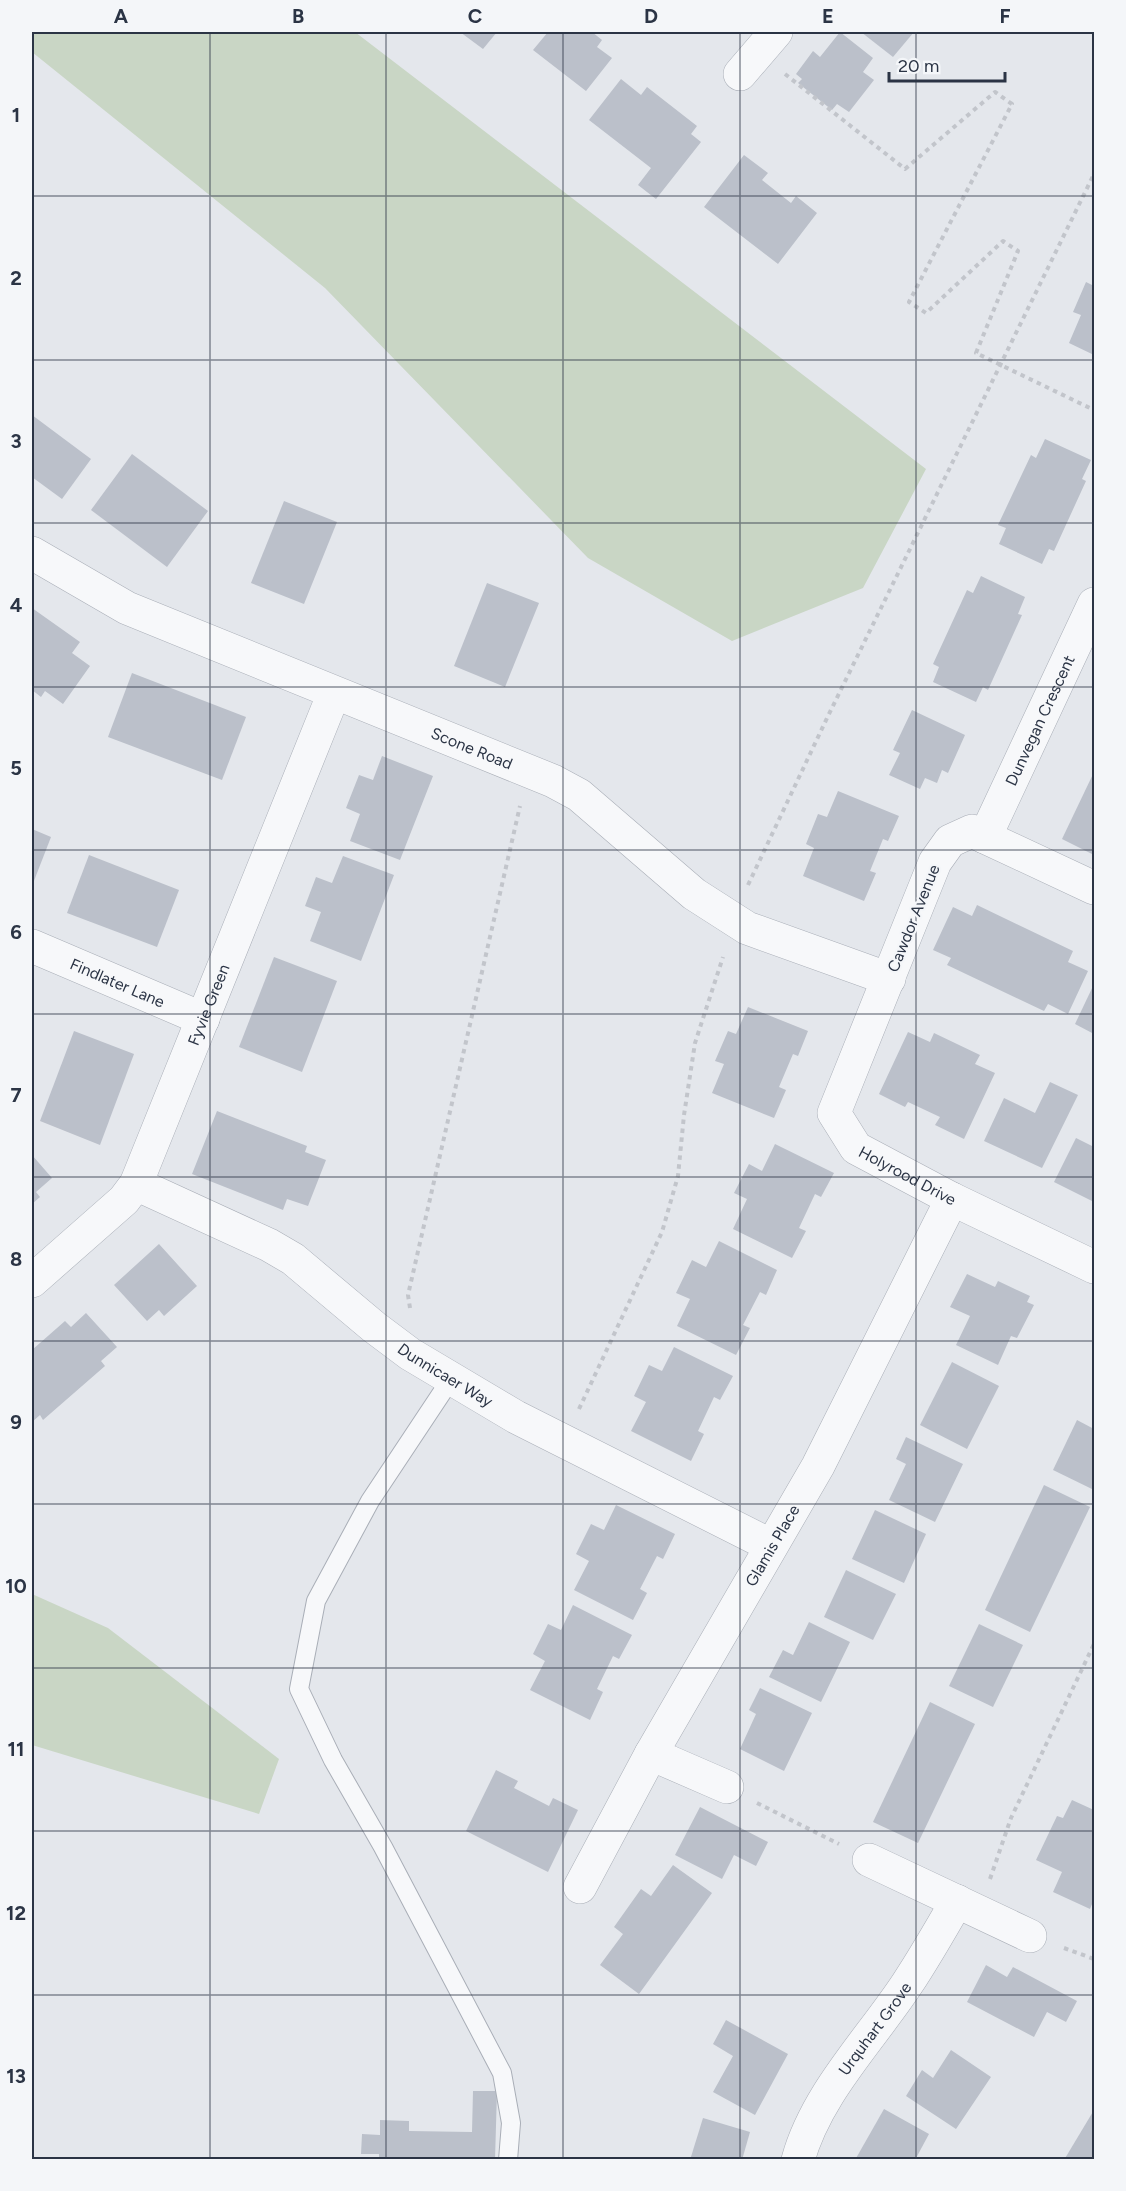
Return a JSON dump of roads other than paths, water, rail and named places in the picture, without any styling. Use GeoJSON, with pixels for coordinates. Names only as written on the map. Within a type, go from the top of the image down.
{"type":"FeatureCollection","features":[{"type":"Feature","properties":{"kind":"street","name":"Scone Road"},"geometry":{"type":"LineString","coordinates":[[32,553],[127,608],[553,781],[579,795],[694,894],[733,919],[747,927],[889,979]]}},
{"type":"Feature","properties":{"kind":"street","name":"Dunvegan Crescent"},"geometry":{"type":"LineString","coordinates":[[985,837],[1095,604]]}},
{"type":"Feature","properties":{"kind":"street","name":"Fyvie Green"},"geometry":{"type":"LineString","coordinates":[[32,1281],[124,1200],[136,1184],[334,693]]}},
{"type":"Feature","properties":{"kind":"street","name":"Cawdor Avenue"},"geometry":{"type":"LineString","coordinates":[[889,979],[934,862],[950,841],[972,831],[1095,888]]}},
{"type":"Feature","properties":{"kind":"street","name":"Findlater Lane"},"geometry":{"type":"LineString","coordinates":[[32,946],[203,1019]]}},
{"type":"Feature","properties":{"kind":"street","name":"Holyrood Drive"},"geometry":{"type":"LineString","coordinates":[[889,979],[834,1113],[856,1148],[952,1199],[1095,1267]]}},
{"type":"Feature","properties":{"kind":"street","name":"Dunnicaer Way"},"geometry":{"type":"LineString","coordinates":[[136,1184],[269,1245],[292,1259],[374,1327],[420,1360],[516,1417],[770,1545]]}},
{"type":"Feature","properties":{"kind":"street","name":"Glamis Place"},"geometry":{"type":"LineString","coordinates":[[580,1887],[651,1754],[770,1545],[818,1466],[952,1199]]}},
{"type":"Feature","properties":{"kind":"street"},"geometry":{"type":"LineString","coordinates":[[651,1754],[727,1787]]}},
{"type":"Feature","properties":{"kind":"street"},"geometry":{"type":"LineString","coordinates":[[869,1860],[1030,1936]]}},
{"type":"Feature","properties":{"kind":"street","name":"Urquhart Grove"},"geometry":{"type":"LineString","coordinates":[[798,2160],[804,2138],[843,2071],[968,1906]]}},
{"type":"Feature","properties":{"kind":"lane"},"geometry":{"type":"LineString","coordinates":[[451,1379],[370,1501],[316,1601],[299,1689],[333,1760],[383,1847],[502,2073],[511,2122],[508,2160]]}}]}
